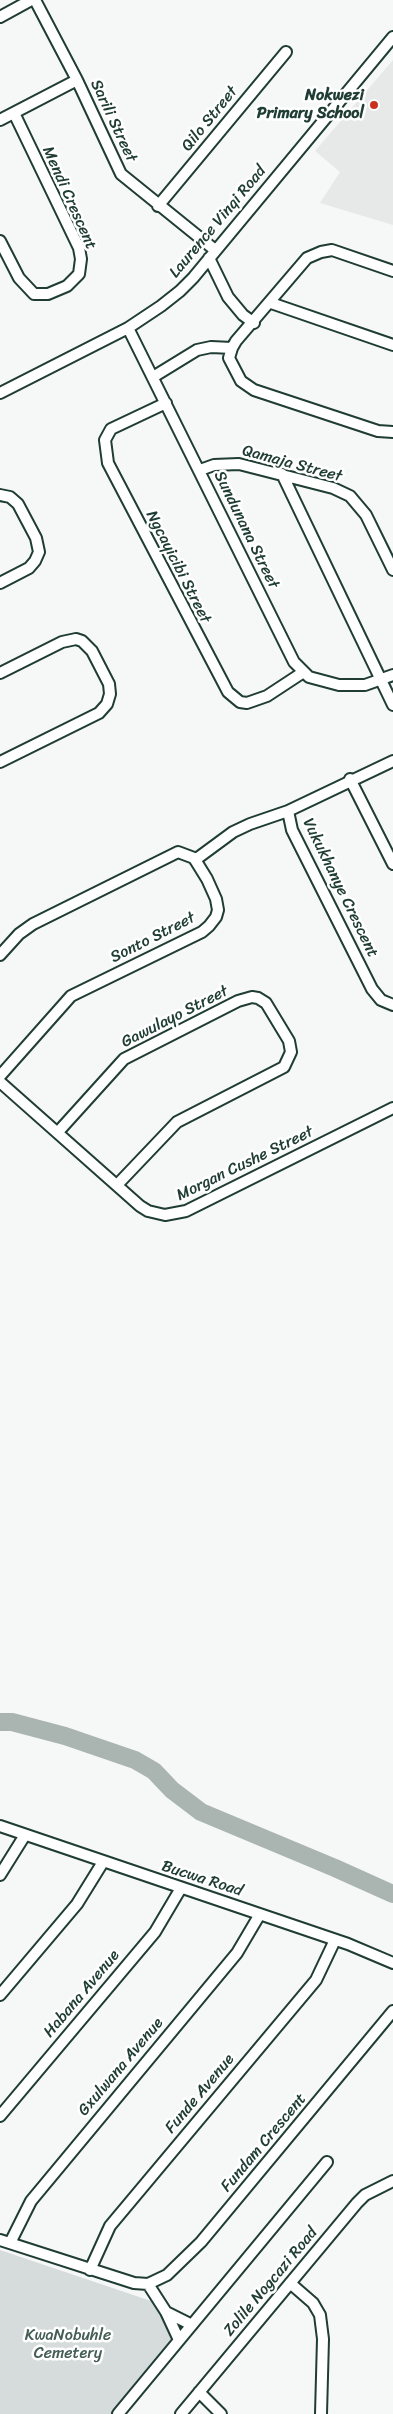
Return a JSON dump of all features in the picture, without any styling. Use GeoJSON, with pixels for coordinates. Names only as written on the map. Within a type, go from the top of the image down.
{"type":"FeatureCollection","features":[{"type":"Feature","properties":{"kind":"street"},"geometry":{"type":"LineString","coordinates":[[0,17],[31,0]]}},
{"type":"Feature","properties":{"kind":"street","name":"Sarili Street"},"geometry":{"type":"LineString","coordinates":[[35,0],[77,80],[116,167],[127,181],[212,255],[228,297],[243,315],[254,323]]}},
{"type":"Feature","properties":{"kind":"street","name":"Laurence Vinqi Road"},"geometry":{"type":"LineString","coordinates":[[0,393],[128,328],[180,291],[393,37]]}},
{"type":"Feature","properties":{"kind":"street","name":"Qilo Street"},"geometry":{"type":"LineString","coordinates":[[158,206],[286,52]]}},
{"type":"Feature","properties":{"kind":"street"},"geometry":{"type":"LineString","coordinates":[[0,120],[77,80]]}},
{"type":"Feature","properties":{"kind":"street","name":"Mendi Crescent"},"geometry":{"type":"LineString","coordinates":[[0,241],[19,278],[34,294],[48,294],[67,286],[79,274],[82,259],[79,248],[14,113]]}},
{"type":"Feature","properties":{"kind":"street"},"geometry":{"type":"LineString","coordinates":[[393,271],[341,252],[321,252],[302,263],[232,348],[229,358],[233,370],[241,382],[254,390],[378,431],[393,432]]}},
{"type":"Feature","properties":{"kind":"street"},"geometry":{"type":"LineString","coordinates":[[271,303],[393,345]]}},
{"type":"Feature","properties":{"kind":"street","name":"Sundunana Street"},"geometry":{"type":"LineString","coordinates":[[128,328],[294,662],[302,673]]}},
{"type":"Feature","properties":{"kind":"street"},"geometry":{"type":"LineString","coordinates":[[153,377],[197,350],[211,347],[232,348]]}},
{"type":"Feature","properties":{"kind":"street","name":"Ngcayicibi Street"},"geometry":{"type":"LineString","coordinates":[[166,403],[111,429],[105,440],[108,463],[228,692],[240,702],[247,703],[267,696],[302,673]]}},
{"type":"Feature","properties":{"kind":"street","name":"Qamaja Street"},"geometry":{"type":"LineString","coordinates":[[200,470],[214,465],[239,464],[334,488],[350,496],[366,515],[393,570]]}},
{"type":"Feature","properties":{"kind":"street"},"geometry":{"type":"LineString","coordinates":[[282,474],[393,706]]}},
{"type":"Feature","properties":{"kind":"street"},"geometry":{"type":"LineString","coordinates":[[0,495],[10,497],[18,504],[36,538],[39,552],[29,568],[0,583]]}},
{"type":"Feature","properties":{"kind":"street"},"geometry":{"type":"LineString","coordinates":[[0,673],[62,642],[76,639],[82,641],[92,651],[109,684],[110,694],[107,704],[99,712],[0,762]]}},
{"type":"Feature","properties":{"kind":"street"},"geometry":{"type":"LineString","coordinates":[[302,673],[317,680],[339,685],[365,685],[393,675]]}},
{"type":"Feature","properties":{"kind":"street","name":"Vukukhanye Crescent"},"geometry":{"type":"LineString","coordinates":[[393,760],[350,779],[288,811],[292,830],[372,989],[381,1000],[393,1006]]}},
{"type":"Feature","properties":{"kind":"street"},"geometry":{"type":"LineString","coordinates":[[350,779],[393,864]]}},
{"type":"Feature","properties":{"kind":"street"},"geometry":{"type":"LineString","coordinates":[[0,955],[19,934],[33,924],[160,860],[178,852],[195,860],[233,832],[288,811]]}},
{"type":"Feature","properties":{"kind":"street","name":"Sonto Street"},"geometry":{"type":"LineString","coordinates":[[0,1076],[71,996],[202,932],[209,926],[216,918],[218,910],[216,899],[207,879],[195,860]]}},
{"type":"Feature","properties":{"kind":"street","name":"Gawulayo Street"},"geometry":{"type":"LineString","coordinates":[[58,1132],[124,1059],[238,1001],[252,997],[266,1003],[289,1042],[291,1052],[284,1068],[177,1122],[117,1185]]}},
{"type":"Feature","properties":{"kind":"street","name":"Morgan Cushe Street"},"geometry":{"type":"LineString","coordinates":[[0,1082],[148,1211],[165,1215],[178,1214],[393,1108]]}},
{"type":"Feature","properties":{"kind":"street","name":"Bucwa Road"},"geometry":{"type":"LineString","coordinates":[[0,1826],[335,1940],[393,1963]]}},
{"type":"Feature","properties":{"kind":"street"},"geometry":{"type":"LineString","coordinates":[[0,1875],[25,1835]]}},
{"type":"Feature","properties":{"kind":"street"},"geometry":{"type":"LineString","coordinates":[[0,1994],[77,1904],[103,1862]]}},
{"type":"Feature","properties":{"kind":"street","name":"Habana Avenue"},"geometry":{"type":"LineString","coordinates":[[0,2116],[155,1932],[182,1888]]}},
{"type":"Feature","properties":{"kind":"street","name":"Gxulwana Avenue"},"geometry":{"type":"LineString","coordinates":[[5,2242],[31,2201],[144,2062],[237,1953],[260,1914]]}},
{"type":"Feature","properties":{"kind":"street","name":"Funde Avenue"},"geometry":{"type":"LineString","coordinates":[[90,2270],[110,2226],[316,1980],[335,1940]]}},
{"type":"Feature","properties":{"kind":"street","name":"Fundam Crescent"},"geometry":{"type":"LineString","coordinates":[[148,2284],[167,2275],[191,2253],[393,2011]]}},
{"type":"Feature","properties":{"kind":"street"},"geometry":{"type":"LineString","coordinates":[[118,2414],[327,2162]]}},
{"type":"Feature","properties":{"kind":"street","name":"Zolile Nogcazi Road"},"geometry":{"type":"LineString","coordinates":[[181,2414],[357,2203],[365,2195],[392,2183]]}},
{"type":"Feature","properties":{"kind":"street"},"geometry":{"type":"LineString","coordinates":[[5,2242],[119,2279],[148,2284],[166,2312],[179,2340]]}},
{"type":"Feature","properties":{"kind":"street"},"geometry":{"type":"LineString","coordinates":[[290,2283],[317,2308],[320,2315],[322,2338],[321,2414]]}},
{"type":"Feature","properties":{"kind":"street"},"geometry":{"type":"LineString","coordinates":[[166,2312],[192,2325]]}},
{"type":"Feature","properties":{"kind":"street"},"geometry":{"type":"LineString","coordinates":[[199,2392],[221,2414]]}},
{"type":"Feature","properties":{"kind":"shaded area","name":"Nokwezi Primary School"},"geometry":{"type":"Polygon","coordinates":[[[393,60],[393,225],[320,203],[340,172],[315,151],[393,60]]]}},
{"type":"Feature","properties":{"kind":"green space","name":"KwaNobuhle Cemetery"},"geometry":{"type":"Polygon","coordinates":[[[0,2250],[154,2302],[175,2340],[112,2414],[0,2414],[0,2250]]]}},
{"type":"Feature","properties":{"kind":"waterway"},"geometry":{"type":"LineString","coordinates":[[0,1722],[12,1722],[65,1736],[135,1760],[154,1771],[172,1790],[201,1812],[393,1894]]}},
{"type":"Feature","properties":{"kind":"place","name":"Nokwezi Primary School"},"geometry":{"type":"Point","coordinates":[374,105]}}]}
